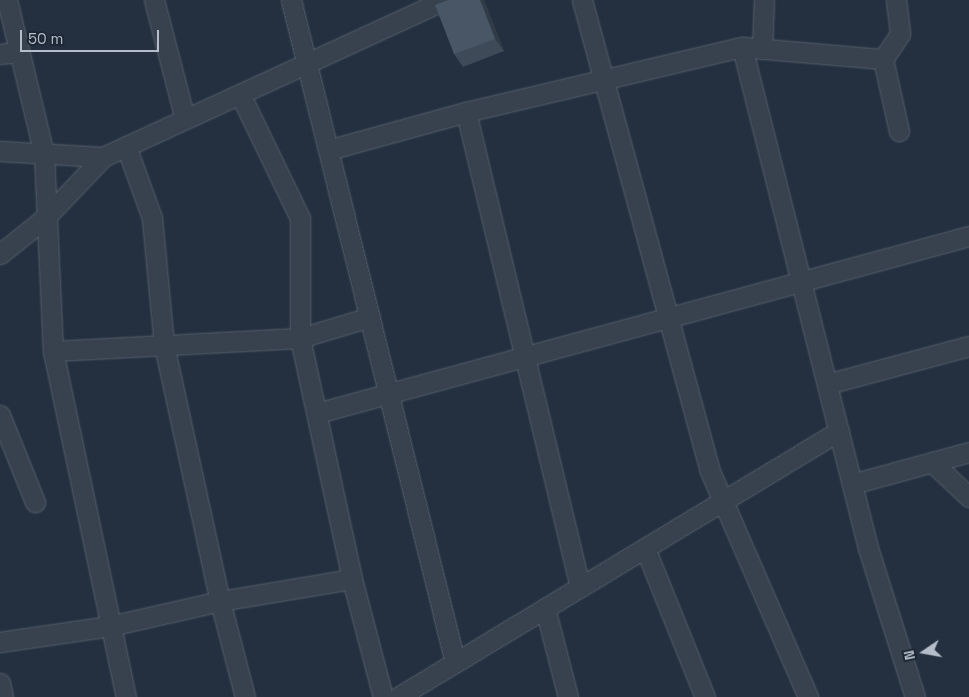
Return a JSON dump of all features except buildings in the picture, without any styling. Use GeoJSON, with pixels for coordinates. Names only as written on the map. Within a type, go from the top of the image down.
{"type":"FeatureCollection","features":[{"type":"Feature","properties":{"kind":"street"},"geometry":{"type":"LineString","coordinates":[[7,0],[44,154],[45,218],[53,351],[126,697]]}},
{"type":"Feature","properties":{"kind":"street"},"geometry":{"type":"LineString","coordinates":[[154,0],[185,119]]}},
{"type":"Feature","properties":{"kind":"street"},"geometry":{"type":"LineString","coordinates":[[290,0],[455,662]]}},
{"type":"Feature","properties":{"kind":"street"},"geometry":{"type":"LineString","coordinates":[[0,254],[45,218],[103,157],[444,0]]}},
{"type":"Feature","properties":{"kind":"street"},"geometry":{"type":"LineString","coordinates":[[582,0],[709,469],[808,697]]}},
{"type":"Feature","properties":{"kind":"street"},"geometry":{"type":"LineString","coordinates":[[762,49],[764,0]]}},
{"type":"Feature","properties":{"kind":"street"},"geometry":{"type":"LineString","coordinates":[[896,0],[900,34],[883,59],[899,131]]}},
{"type":"Feature","properties":{"kind":"street"},"geometry":{"type":"LineString","coordinates":[[328,150],[466,112],[742,47],[883,59]]}},
{"type":"Feature","properties":{"kind":"street"},"geometry":{"type":"LineString","coordinates":[[742,47],[868,548],[915,697]]}},
{"type":"Feature","properties":{"kind":"street"},"geometry":{"type":"LineString","coordinates":[[0,54],[19,52]]}},
{"type":"Feature","properties":{"kind":"street"},"geometry":{"type":"LineString","coordinates":[[240,94],[300,218],[300,338],[318,412],[352,579],[383,697]]}},
{"type":"Feature","properties":{"kind":"street"},"geometry":{"type":"LineString","coordinates":[[466,112],[580,587]]}},
{"type":"Feature","properties":{"kind":"street"},"geometry":{"type":"LineString","coordinates":[[126,146],[152,218],[164,345],[220,601],[245,697]]}},
{"type":"Feature","properties":{"kind":"street"},"geometry":{"type":"LineString","coordinates":[[0,151],[103,157]]}},
{"type":"Feature","properties":{"kind":"street"},"geometry":{"type":"LineString","coordinates":[[318,412],[969,236]]}},
{"type":"Feature","properties":{"kind":"street"},"geometry":{"type":"LineString","coordinates":[[53,351],[300,338],[370,317]]}},
{"type":"Feature","properties":{"kind":"street"},"geometry":{"type":"LineString","coordinates":[[827,384],[969,346]]}},
{"type":"Feature","properties":{"kind":"street"},"geometry":{"type":"LineString","coordinates":[[0,415],[35,502]]}},
{"type":"Feature","properties":{"kind":"street"},"geometry":{"type":"LineString","coordinates":[[398,697],[839,431]]}},
{"type":"Feature","properties":{"kind":"street"},"geometry":{"type":"LineString","coordinates":[[852,484],[969,452]]}},
{"type":"Feature","properties":{"kind":"street"},"geometry":{"type":"LineString","coordinates":[[932,462],[969,497]]}},
{"type":"Feature","properties":{"kind":"street"},"geometry":{"type":"LineString","coordinates":[[644,548],[705,697]]}},
{"type":"Feature","properties":{"kind":"street"},"geometry":{"type":"LineString","coordinates":[[0,642],[110,626],[220,601],[352,579]]}},
{"type":"Feature","properties":{"kind":"street"},"geometry":{"type":"LineString","coordinates":[[545,608],[568,697]]}},
{"type":"Feature","properties":{"kind":"street"},"geometry":{"type":"LineString","coordinates":[[0,683],[3,697]]}}]}
